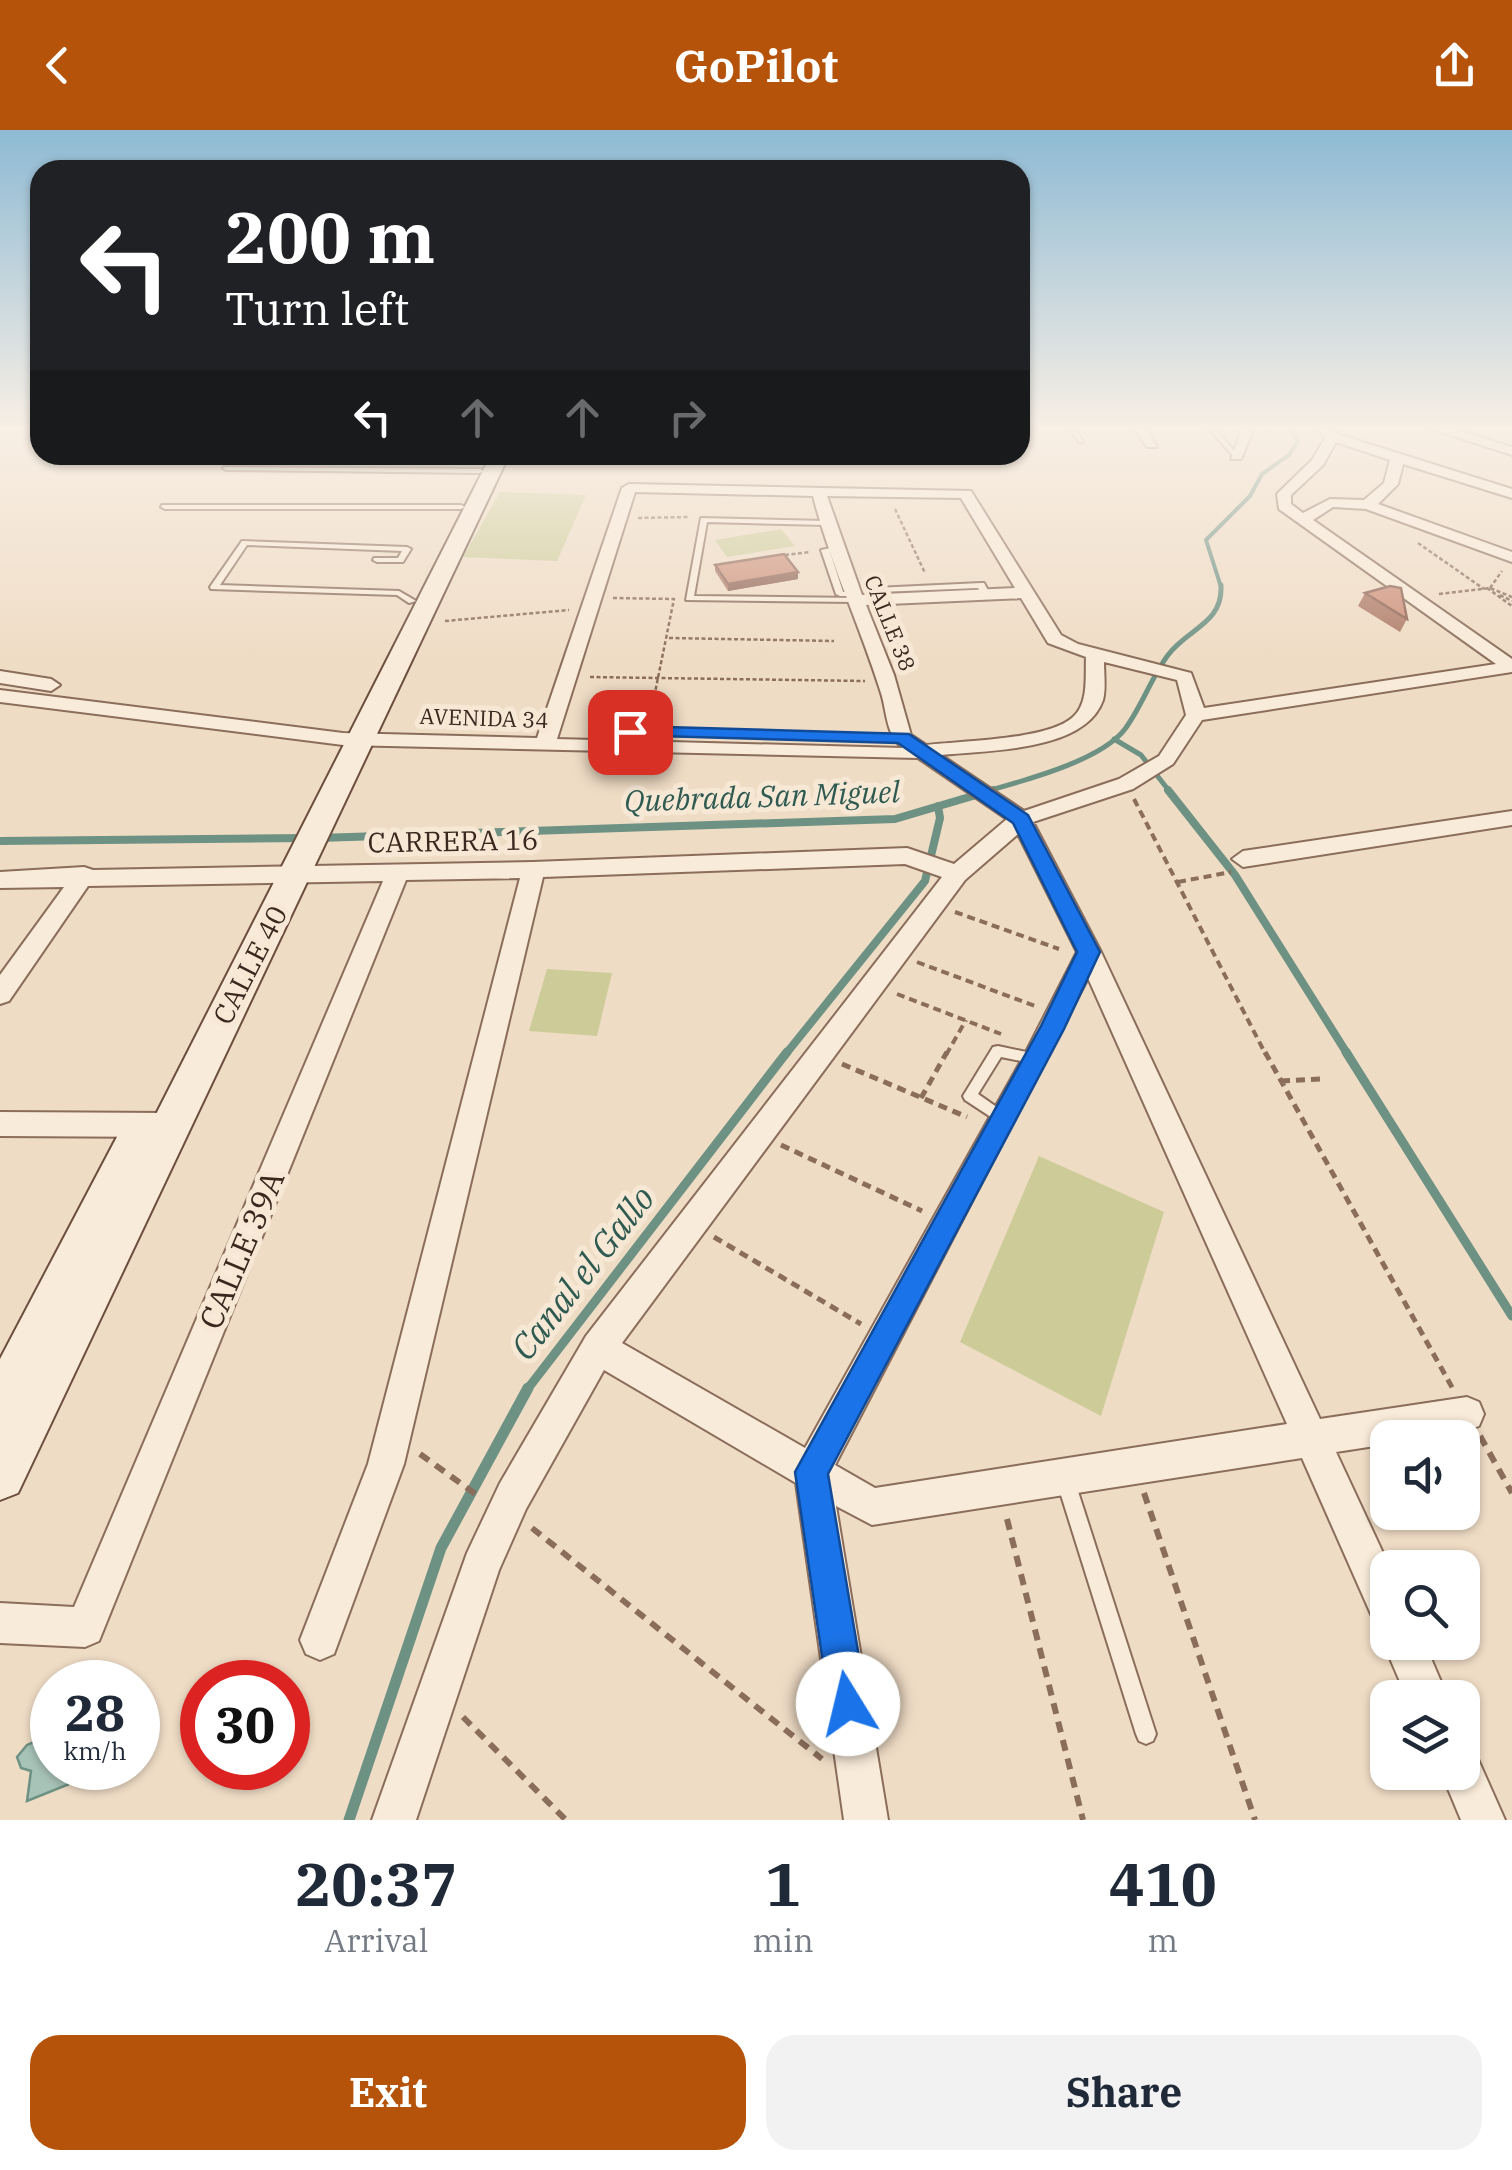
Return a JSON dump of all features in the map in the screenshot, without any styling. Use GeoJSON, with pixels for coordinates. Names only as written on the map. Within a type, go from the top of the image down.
{"type":"FeatureCollection","features":[{"type":"Feature","properties":{"kind":"main road","name":"CALLE 40"},"geometry":{"type":"LineString","coordinates":[[0,1409],[156,1126],[469,505]]}},
{"type":"Feature","properties":{"kind":"main road","name":"CALLE 40"},"geometry":{"type":"LineString","coordinates":[[453,537],[461,507]]}},
{"type":"Feature","properties":{"kind":"main road","name":"CALLE 40"},"geometry":{"type":"LineString","coordinates":[[0,1475],[156,1126]]}},
{"type":"Feature","properties":{"kind":"street"},"geometry":{"type":"LineString","coordinates":[[549,737],[599,601],[624,505]]}},
{"type":"Feature","properties":{"kind":"street","name":"CALLE 38"},"geometry":{"type":"LineString","coordinates":[[822,505],[826,550],[855,597],[893,691],[902,738]]}},
{"type":"Feature","properties":{"kind":"street"},"geometry":{"type":"LineString","coordinates":[[972,505],[1054,638],[1185,677],[1196,715]]}},
{"type":"Feature","properties":{"kind":"street"},"geometry":{"type":"LineString","coordinates":[[1284,505],[1512,667]]}},
{"type":"Feature","properties":{"kind":"street"},"geometry":{"type":"LineString","coordinates":[[1304,518],[1328,505]]}},
{"type":"Feature","properties":{"kind":"street"},"geometry":{"type":"LineString","coordinates":[[1363,505],[1511,556]]}},
{"type":"Feature","properties":{"kind":"street"},"geometry":{"type":"LineString","coordinates":[[855,597],[1024,593]]}},
{"type":"Feature","properties":{"kind":"street","name":"AVENIDA 34"},"geometry":{"type":"LineString","coordinates":[[356,732],[928,754],[1047,736],[1080,722],[1094,698],[1094,653]]}},
{"type":"Feature","properties":{"kind":"street"},"geometry":{"type":"LineString","coordinates":[[394,1820],[480,1566],[513,1496],[598,1348],[948,870],[1016,815],[1128,783],[1163,762],[1196,715],[1512,667]]}},
{"type":"Feature","properties":{"kind":"street"},"geometry":{"type":"LineString","coordinates":[[0,678],[356,732]]}},
{"type":"Feature","properties":{"kind":"street"},"geometry":{"type":"LineString","coordinates":[[0,696],[356,732]]}},
{"type":"Feature","properties":{"kind":"street","name":"AVENIDA 34"},"geometry":{"type":"LineString","coordinates":[[549,737],[902,738]]}},
{"type":"Feature","properties":{"kind":"street"},"geometry":{"type":"LineString","coordinates":[[902,738],[1016,815],[1074,950],[1312,1438],[1370,1567]]}},
{"type":"Feature","properties":{"kind":"street"},"geometry":{"type":"LineString","coordinates":[[1243,859],[1512,818]]}},
{"type":"Feature","properties":{"kind":"street","name":"CARRERA 16"},"geometry":{"type":"LineString","coordinates":[[0,880],[289,866],[398,872],[533,870],[907,856],[948,870]]}},
{"type":"Feature","properties":{"kind":"street"},"geometry":{"type":"LineString","coordinates":[[320,1640],[386,1464],[533,870]]}},
{"type":"Feature","properties":{"kind":"street","name":"CALLE 39A"},"geometry":{"type":"LineString","coordinates":[[0,1623],[85,1627],[398,872]]}},
{"type":"Feature","properties":{"kind":"street"},"geometry":{"type":"LineString","coordinates":[[0,994],[84,874]]}},
{"type":"Feature","properties":{"kind":"street"},"geometry":{"type":"LineString","coordinates":[[866,1820],[812,1472],[992,1121],[1036,1059],[1074,950]]}},
{"type":"Feature","properties":{"kind":"street"},"geometry":{"type":"LineString","coordinates":[[0,1124],[156,1126]]}},
{"type":"Feature","properties":{"kind":"street"},"geometry":{"type":"LineString","coordinates":[[598,1348],[872,1507],[1467,1414]]}},
{"type":"Feature","properties":{"kind":"street"},"geometry":{"type":"LineString","coordinates":[[1470,1790],[1483,1820]]}},
{"type":"Feature","properties":{"kind":"lane"},"geometry":{"type":"LineString","coordinates":[[165,507],[461,507]]}},
{"type":"Feature","properties":{"kind":"lane"},"geometry":{"type":"LineString","coordinates":[[826,524],[704,520],[689,598],[855,597]]}},
{"type":"Feature","properties":{"kind":"lane"},"geometry":{"type":"LineString","coordinates":[[377,560],[400,560],[407,549],[244,543],[214,587],[399,592],[416,611]]}},
{"type":"Feature","properties":{"kind":"lane"},"geometry":{"type":"LineString","coordinates":[[1064,1477],[1146,1734]]}},
{"type":"Feature","properties":{"kind":"path"},"geometry":{"type":"LineString","coordinates":[[628,518],[690,516],[692,505]]}},
{"type":"Feature","properties":{"kind":"path"},"geometry":{"type":"LineString","coordinates":[[893,505],[927,577]]}},
{"type":"Feature","properties":{"kind":"path"},"geometry":{"type":"LineString","coordinates":[[1409,536],[1512,601]]}},
{"type":"Feature","properties":{"kind":"path"},"geometry":{"type":"LineString","coordinates":[[780,556],[826,550]]}},
{"type":"Feature","properties":{"kind":"path"},"geometry":{"type":"LineString","coordinates":[[1487,588],[1511,556]]}},
{"type":"Feature","properties":{"kind":"path"},"geometry":{"type":"LineString","coordinates":[[1425,596],[1487,588],[1512,601]]}},
{"type":"Feature","properties":{"kind":"path"},"geometry":{"type":"LineString","coordinates":[[416,611],[564,611],[599,601],[674,599],[648,726]]}},
{"type":"Feature","properties":{"kind":"path"},"geometry":{"type":"LineString","coordinates":[[667,638],[834,642]]}},
{"type":"Feature","properties":{"kind":"path"},"geometry":{"type":"LineString","coordinates":[[580,677],[874,682]]}},
{"type":"Feature","properties":{"kind":"path"},"geometry":{"type":"LineString","coordinates":[[1128,783],[1280,1081],[1512,1493]]}},
{"type":"Feature","properties":{"kind":"path"},"geometry":{"type":"LineString","coordinates":[[1177,882],[1226,876]]}},
{"type":"Feature","properties":{"kind":"path"},"geometry":{"type":"LineString","coordinates":[[948,909],[1074,950]]}},
{"type":"Feature","properties":{"kind":"path"},"geometry":{"type":"LineString","coordinates":[[911,960],[1034,1006]]}},
{"type":"Feature","properties":{"kind":"path"},"geometry":{"type":"LineString","coordinates":[[888,991],[1001,1034]]}},
{"type":"Feature","properties":{"kind":"path"},"geometry":{"type":"LineString","coordinates":[[921,1098],[966,1020]]}},
{"type":"Feature","properties":{"kind":"path"},"geometry":{"type":"LineString","coordinates":[[832,1060],[921,1098],[992,1121]]}},
{"type":"Feature","properties":{"kind":"path"},"geometry":{"type":"LineString","coordinates":[[1280,1081],[1322,1079]]}},
{"type":"Feature","properties":{"kind":"path"},"geometry":{"type":"LineString","coordinates":[[774,1142],[931,1215]]}},
{"type":"Feature","properties":{"kind":"path"},"geometry":{"type":"LineString","coordinates":[[710,1234],[869,1329]]}},
{"type":"Feature","properties":{"kind":"path"},"geometry":{"type":"LineString","coordinates":[[416,1451],[486,1502]]}},
{"type":"Feature","properties":{"kind":"path"},"geometry":{"type":"LineString","coordinates":[[1144,1493],[1256,1820]]}},
{"type":"Feature","properties":{"kind":"path"},"geometry":{"type":"LineString","coordinates":[[519,1518],[838,1771]]}},
{"type":"Feature","properties":{"kind":"path"},"geometry":{"type":"LineString","coordinates":[[1007,1519],[1083,1820]]}},
{"type":"Feature","properties":{"kind":"path"},"geometry":{"type":"LineString","coordinates":[[458,1712],[566,1820]]}},
{"type":"Feature","properties":{"kind":"shaded area"},"geometry":{"type":"Polygon","coordinates":[[[493,505],[582,505],[557,561],[463,557],[493,505]]]}},
{"type":"Feature","properties":{"kind":"shaded area"},"geometry":{"type":"Polygon","coordinates":[[[781,529],[795,546],[727,557],[715,540],[781,529]]]}},
{"type":"Feature","properties":{"kind":"shaded area"},"geometry":{"type":"Polygon","coordinates":[[[547,969],[612,973],[597,1036],[529,1031],[547,969]]]}},
{"type":"Feature","properties":{"kind":"shaded area"},"geometry":{"type":"Polygon","coordinates":[[[1039,1156],[1164,1212],[1101,1416],[960,1342],[1039,1156]]]}},
{"type":"Feature","properties":{"kind":"shaded area"},"geometry":{"type":"Polygon","coordinates":[[[30,1744],[30,1771],[21,1768],[17,1757],[30,1744]]]}},
{"type":"Feature","properties":{"kind":"shaded area"},"geometry":{"type":"Polygon","coordinates":[[[30,1778],[30,1790],[54,1790],[27,1801],[30,1778]]]}},
{"type":"Feature","properties":{"kind":"building"},"geometry":{"type":"Polygon","coordinates":[[[784,554],[798,572],[728,584],[715,565],[784,554]]]}},
{"type":"Feature","properties":{"kind":"building"},"geometry":{"type":"Polygon","coordinates":[[[1390,586],[1401,588],[1407,619],[1365,593],[1390,586]]]}},
{"type":"Feature","properties":{"kind":"waterway","name":"Quebrada San Miguel"},"geometry":{"type":"LineString","coordinates":[[1221,587],[1206,540],[1241,505]]}},
{"type":"Feature","properties":{"kind":"waterway","name":"Quebrada San Miguel"},"geometry":{"type":"LineString","coordinates":[[1115,739],[1131,720],[1168,655],[1216,609],[1221,587]]}},
{"type":"Feature","properties":{"kind":"waterway","name":"Quebrada San Miguel"},"geometry":{"type":"LineString","coordinates":[[984,792],[1080,760],[1115,739]]}},
{"type":"Feature","properties":{"kind":"waterway"},"geometry":{"type":"LineString","coordinates":[[1115,739],[1141,755],[1170,792]]}},
{"type":"Feature","properties":{"kind":"waterway","name":"Quebrada San Miguel"},"geometry":{"type":"LineString","coordinates":[[938,806],[993,790]]}},
{"type":"Feature","properties":{"kind":"waterway"},"geometry":{"type":"LineString","coordinates":[[1168,790],[1235,875],[1348,1055]]}},
{"type":"Feature","properties":{"kind":"waterway","name":"Quebrada San Miguel"},"geometry":{"type":"LineString","coordinates":[[319,838],[895,819],[938,806]]}},
{"type":"Feature","properties":{"kind":"waterway","name":"Canal el Gallo"},"geometry":{"type":"LineString","coordinates":[[785,1055],[925,881],[940,818],[938,806]]}},
{"type":"Feature","properties":{"kind":"waterway","name":"Quebrada San Miguel"},"geometry":{"type":"LineString","coordinates":[[0,841],[305,838]]}},
{"type":"Feature","properties":{"kind":"waterway","name":"Canal el Gallo"},"geometry":{"type":"LineString","coordinates":[[527,1389],[787,1052]]}},
{"type":"Feature","properties":{"kind":"waterway"},"geometry":{"type":"LineString","coordinates":[[1346,1052],[1512,1316]]}},
{"type":"Feature","properties":{"kind":"waterway","name":"Canal el Gallo"},"geometry":{"type":"LineString","coordinates":[[349,1820],[441,1548],[527,1389]]}},
{"type":"Feature","properties":{"kind":"route"},"geometry":{"type":"LineString","coordinates":[[630,732],[902,738],[1021,819],[1088,952],[1052,1029],[812,1472],[848,1704]]}}]}
